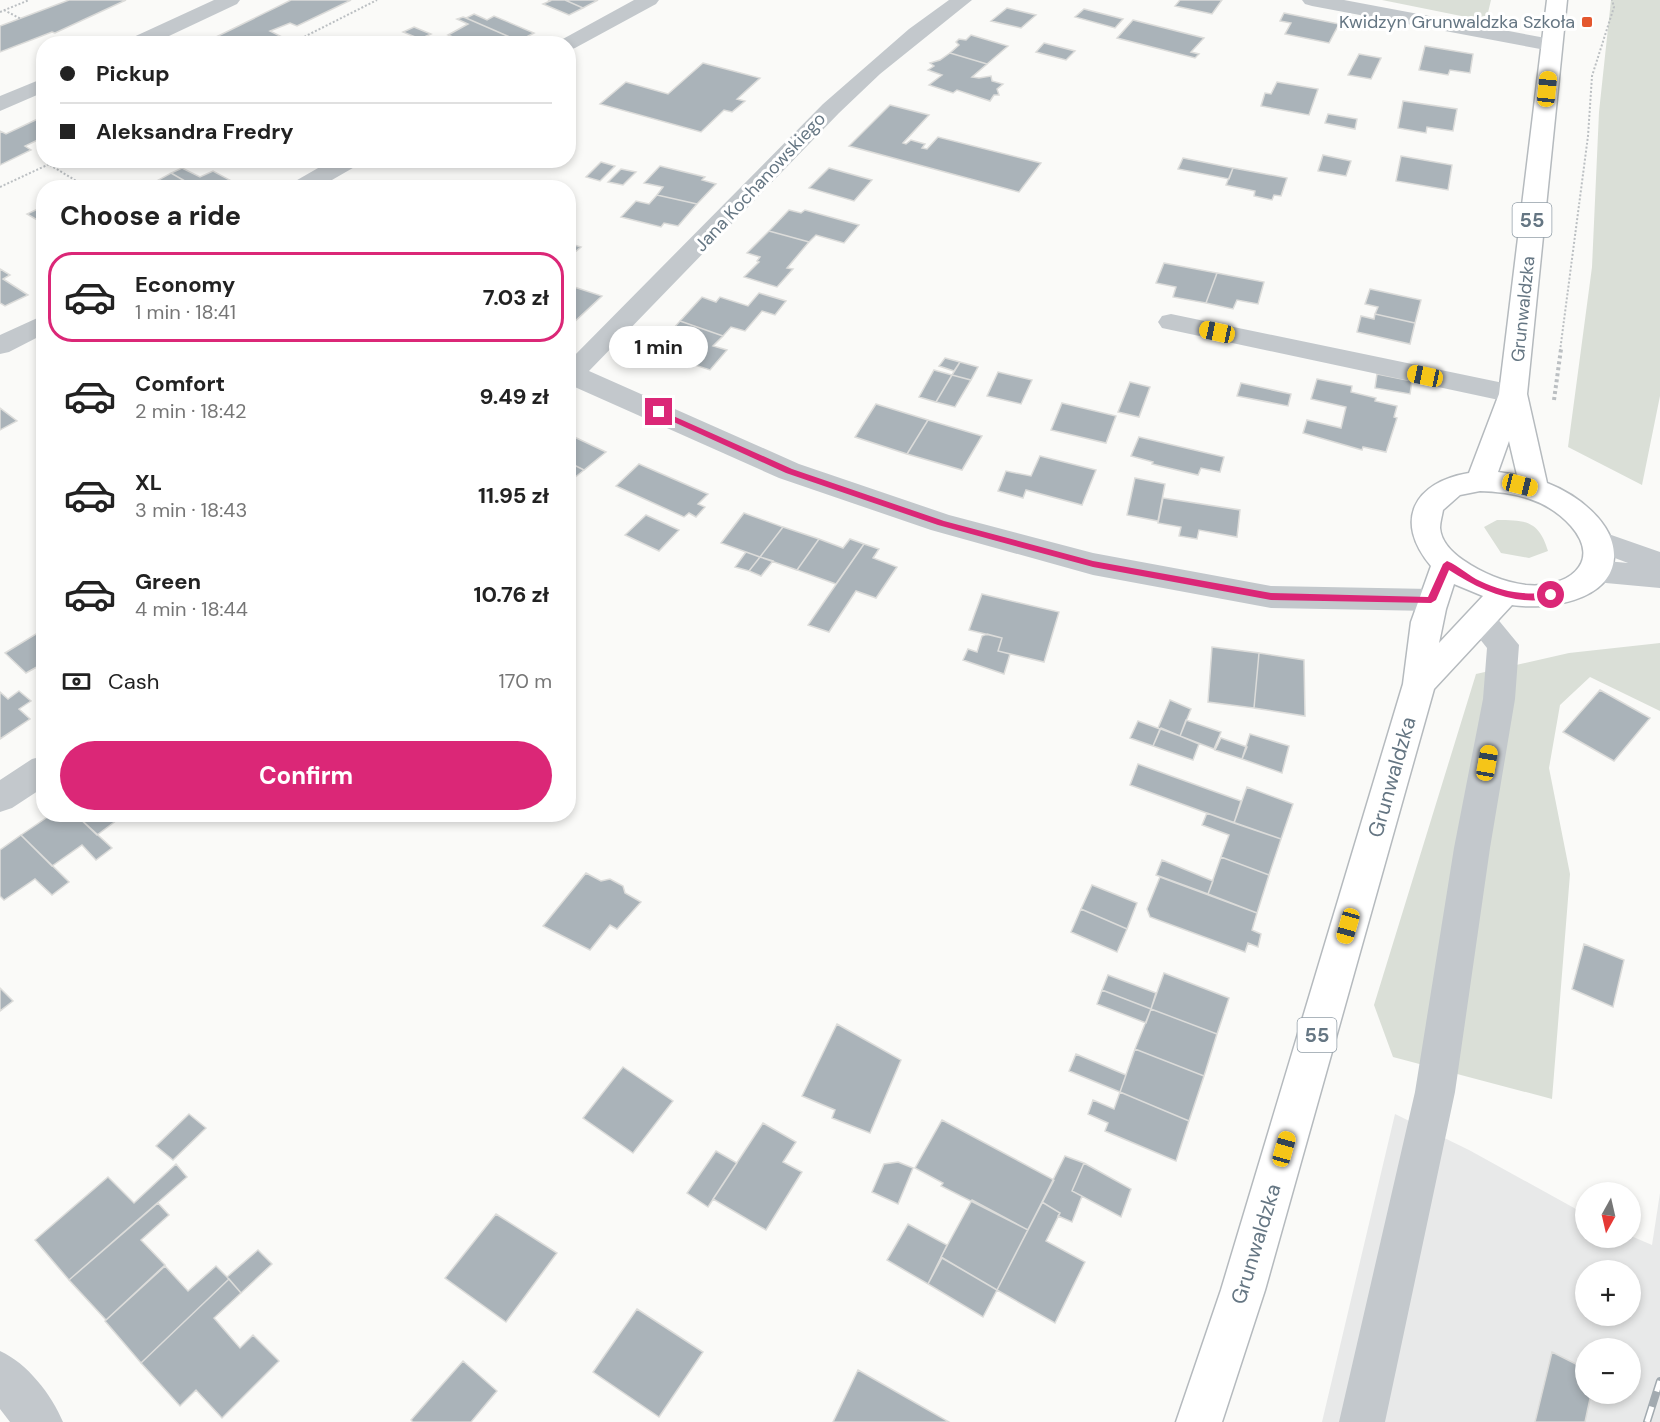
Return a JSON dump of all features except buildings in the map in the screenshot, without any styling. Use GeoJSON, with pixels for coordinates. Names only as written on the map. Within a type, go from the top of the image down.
{"type":"FeatureCollection","features":[{"type":"Feature","properties":{"kind":"main road","name":"55"},"geometry":{"type":"LineString","coordinates":[[1551,45],[1557,0]]}},
{"type":"Feature","properties":{"kind":"main road","name":"Grunwaldzka"},"geometry":{"type":"LineString","coordinates":[[1480,481],[1513,394],[1551,45]]}},
{"type":"Feature","properties":{"kind":"main road","name":"Grunwaldzka"},"geometry":{"type":"LineString","coordinates":[[1513,394],[1534,488]]}},
{"type":"Feature","properties":{"kind":"main road"},"geometry":{"type":"LineString","coordinates":[[1480,481],[1507,482],[1534,488],[1561,502],[1583,519],[1597,540],[1600,556],[1595,571],[1583,585],[1564,593],[1492,606],[1476,583],[1447,564],[1429,542],[1424,520],[1432,500],[1452,486],[1480,481]]}},
{"type":"Feature","properties":{"kind":"main road","name":"Grunwaldzka"},"geometry":{"type":"LineString","coordinates":[[1199,1422],[1243,1290],[1419,684],[1421,644],[1431,600],[1447,564]]}},
{"type":"Feature","properties":{"kind":"main road","name":"Grunwaldzka"},"geometry":{"type":"LineString","coordinates":[[1419,684],[1492,606]]}},
{"type":"Feature","properties":{"kind":"street"},"geometry":{"type":"LineString","coordinates":[[151,36],[230,0]]}},
{"type":"Feature","properties":{"kind":"street"},"geometry":{"type":"LineString","coordinates":[[576,40],[649,0]]}},
{"type":"Feature","properties":{"kind":"street","name":"Jana Kochanowskiego"},"geometry":{"type":"LineString","coordinates":[[576,368],[687,258],[830,108],[884,58],[962,0]]}},
{"type":"Feature","properties":{"kind":"street"},"geometry":{"type":"LineString","coordinates":[[1312,0],[1551,45]]}},
{"type":"Feature","properties":{"kind":"street"},"geometry":{"type":"LineString","coordinates":[[0,104],[36,88]]}},
{"type":"Feature","properties":{"kind":"street"},"geometry":{"type":"LineString","coordinates":[[314,180],[336,168]]}},
{"type":"Feature","properties":{"kind":"street"},"geometry":{"type":"LineString","coordinates":[[1171,322],[1513,394]]}},
{"type":"Feature","properties":{"kind":"street"},"geometry":{"type":"LineString","coordinates":[[0,346],[36,327]]}},
{"type":"Feature","properties":{"kind":"street"},"geometry":{"type":"LineString","coordinates":[[576,377],[789,471],[941,523],[1093,564],[1271,597],[1431,600]]}},
{"type":"Feature","properties":{"kind":"street"},"geometry":{"type":"LineString","coordinates":[[1597,540],[1660,564]]}},
{"type":"Feature","properties":{"kind":"street"},"geometry":{"type":"LineString","coordinates":[[1595,571],[1660,577]]}},
{"type":"Feature","properties":{"kind":"street"},"geometry":{"type":"LineString","coordinates":[[1362,1422],[1435,1092],[1472,848],[1499,699],[1503,645],[1492,606]]}},
{"type":"Feature","properties":{"kind":"street"},"geometry":{"type":"LineString","coordinates":[[0,798],[36,774]]}},
{"type":"Feature","properties":{"kind":"street"},"geometry":{"type":"LineString","coordinates":[[0,1374],[40,1422]]}},
{"type":"Feature","properties":{"kind":"path"},"geometry":{"type":"LineString","coordinates":[[2,11],[29,0]]}},
{"type":"Feature","properties":{"kind":"path"},"geometry":{"type":"LineString","coordinates":[[306,36],[377,0]]}},
{"type":"Feature","properties":{"kind":"path"},"geometry":{"type":"LineString","coordinates":[[1554,400],[1588,136],[1592,76],[1614,7],[1612,0]]}},
{"type":"Feature","properties":{"kind":"path"},"geometry":{"type":"LineString","coordinates":[[2,11],[21,19]]}},
{"type":"Feature","properties":{"kind":"path"},"geometry":{"type":"LineString","coordinates":[[0,187],[43,168]]}},
{"type":"Feature","properties":{"kind":"path"},"geometry":{"type":"LineString","coordinates":[[55,168],[75,180]]}},
{"type":"Feature","properties":{"kind":"shaded area"},"geometry":{"type":"Polygon","coordinates":[[[1382,0],[1491,0],[1486,21],[1382,0]]]}},
{"type":"Feature","properties":{"kind":"shaded area"},"geometry":{"type":"Polygon","coordinates":[[[1611,0],[1660,0],[1660,396],[1642,485],[1568,447],[1592,267],[1599,112],[1611,0]]]}},
{"type":"Feature","properties":{"kind":"shaded area"},"geometry":{"type":"Polygon","coordinates":[[[1497,520],[1530,524],[1540,534],[1548,551],[1529,558],[1501,553],[1484,527],[1497,520]]]}},
{"type":"Feature","properties":{"kind":"shaded area"},"geometry":{"type":"Polygon","coordinates":[[[1660,643],[1660,711],[1590,677],[1560,705],[1549,768],[1570,874],[1552,1099],[1393,1057],[1374,1005],[1476,674],[1569,653],[1660,643]]]}},
{"type":"Feature","properties":{"kind":"shaded area"},"geometry":{"type":"Polygon","coordinates":[[[1395,1114],[1469,1150],[1575,1208],[1575,1248],[1641,1248],[1641,1240],[1652,1245],[1660,1193],[1660,1422],[1322,1422],[1395,1114]]]}},
{"type":"Feature","properties":{"kind":"railway"},"geometry":{"type":"LineString","coordinates":[[1647,1422],[1660,1381]]}},
{"type":"Feature","properties":{"kind":"place","name":"Kwidzyn Grunwaldzka Szkoła"},"geometry":{"type":"Point","coordinates":[1587,22]}},
{"type":"Feature","properties":{"kind":"route"},"geometry":{"type":"LineString","coordinates":[[659,412],[789,471],[941,523],[1093,564],[1271,597],[1431,600],[1447,564],[1476,583],[1504,594],[1539,597],[1551,595]]}}]}
